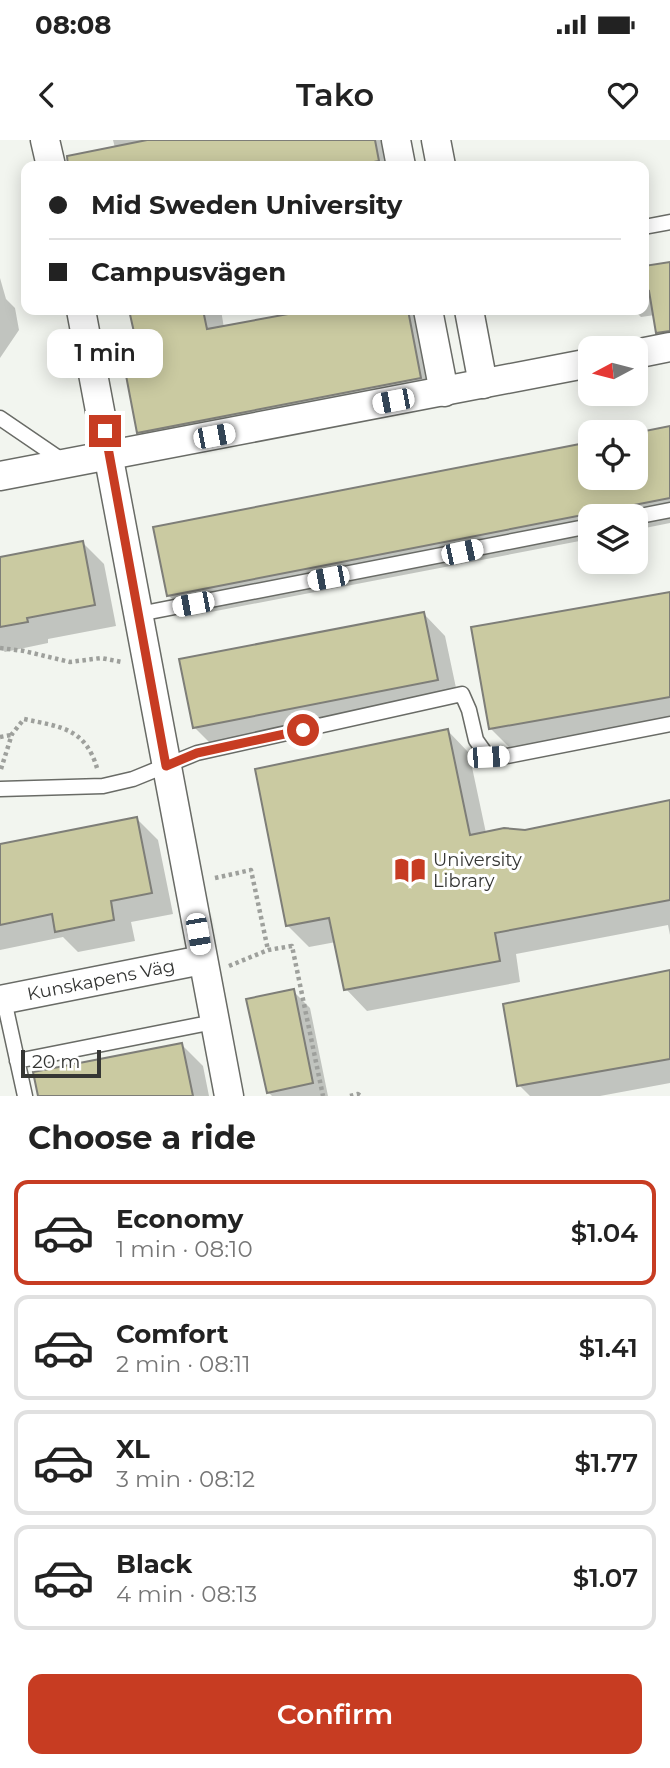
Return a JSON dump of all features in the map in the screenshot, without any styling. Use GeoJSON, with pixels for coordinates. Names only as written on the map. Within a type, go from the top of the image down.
{"type":"FeatureCollection","features":[{"type":"Feature","properties":{"kind":"street"},"geometry":{"type":"LineString","coordinates":[[45,140],[50,161]]}},
{"type":"Feature","properties":{"kind":"street"},"geometry":{"type":"LineString","coordinates":[[396,140],[400,161]]}},
{"type":"Feature","properties":{"kind":"street"},"geometry":{"type":"LineString","coordinates":[[436,140],[440,161]]}},
{"type":"Feature","properties":{"kind":"street"},"geometry":{"type":"LineString","coordinates":[[82,315],[229,1096]]}},
{"type":"Feature","properties":{"kind":"street"},"geometry":{"type":"LineString","coordinates":[[429,315],[444,391]]}},
{"type":"Feature","properties":{"kind":"street"},"geometry":{"type":"LineString","coordinates":[[470,315],[483,384]]}},
{"type":"Feature","properties":{"kind":"street"},"geometry":{"type":"LineString","coordinates":[[648,351],[670,347]]}},
{"type":"Feature","properties":{"kind":"street"},"geometry":{"type":"LineString","coordinates":[[0,476],[578,365]]}},
{"type":"Feature","properties":{"kind":"street","name":"Kunskapens Väg"},"geometry":{"type":"LineString","coordinates":[[2,1000],[204,968]]}},
{"type":"Feature","properties":{"kind":"lane"},"geometry":{"type":"LineString","coordinates":[[649,226],[670,222]]}},
{"type":"Feature","properties":{"kind":"lane"},"geometry":{"type":"LineString","coordinates":[[0,418],[67,464]]}},
{"type":"Feature","properties":{"kind":"lane"},"geometry":{"type":"LineString","coordinates":[[648,514],[670,510]]}},
{"type":"Feature","properties":{"kind":"lane"},"geometry":{"type":"LineString","coordinates":[[139,614],[578,528]]}},
{"type":"Feature","properties":{"kind":"lane"},"geometry":{"type":"LineString","coordinates":[[0,789],[103,786],[133,779],[197,753],[462,694],[476,740],[488,757],[502,757],[670,724]]}},
{"type":"Feature","properties":{"kind":"lane"},"geometry":{"type":"LineString","coordinates":[[2,1000],[25,1096]]}},
{"type":"Feature","properties":{"kind":"lane"},"geometry":{"type":"LineString","coordinates":[[18,1061],[215,1022]]}},
{"type":"Feature","properties":{"kind":"path"},"geometry":{"type":"LineString","coordinates":[[0,648],[70,662],[101,658],[129,664],[147,662]]}},
{"type":"Feature","properties":{"kind":"path"},"geometry":{"type":"LineString","coordinates":[[1,773],[1,764],[12,734],[24,719],[60,727],[79,735],[94,757],[103,786]]}},
{"type":"Feature","properties":{"kind":"path"},"geometry":{"type":"LineString","coordinates":[[0,737],[12,734]]}},
{"type":"Feature","properties":{"kind":"path"},"geometry":{"type":"LineString","coordinates":[[188,883],[251,870],[268,950]]}},
{"type":"Feature","properties":{"kind":"path"},"geometry":{"type":"LineString","coordinates":[[204,968],[292,946],[323,1096]]}},
{"type":"Feature","properties":{"kind":"path"},"geometry":{"type":"LineString","coordinates":[[350,1096],[360,1096]]}},
{"type":"Feature","properties":{"kind":"building"},"geometry":{"type":"Polygon","coordinates":[[[147,140],[375,140],[379,161],[68,161],[67,156],[147,140]]]}},
{"type":"Feature","properties":{"kind":"building"},"geometry":{"type":"Polygon","coordinates":[[[670,262],[670,331],[656,333],[649,291],[649,265],[670,262]]]}},
{"type":"Feature","properties":{"kind":"building"},"geometry":{"type":"Polygon","coordinates":[[[130,315],[204,315],[207,329],[283,315],[409,315],[421,378],[137,433],[120,344],[136,341],[130,315]]]}},
{"type":"Feature","properties":{"kind":"building"},"geometry":{"type":"Polygon","coordinates":[[[670,426],[670,498],[639,504],[578,504],[578,516],[167,596],[153,527],[578,444],[578,490],[648,490],[648,430],[670,426]]]}},
{"type":"Feature","properties":{"kind":"building"},"geometry":{"type":"Polygon","coordinates":[[[83,541],[95,605],[27,618],[28,622],[0,627],[0,557],[83,541]]]}},
{"type":"Feature","properties":{"kind":"building"},"geometry":{"type":"Polygon","coordinates":[[[670,592],[670,697],[489,729],[471,627],[670,592]]]}},
{"type":"Feature","properties":{"kind":"building"},"geometry":{"type":"Polygon","coordinates":[[[424,612],[438,680],[193,728],[179,659],[424,612]]]}},
{"type":"Feature","properties":{"kind":"building"},"geometry":{"type":"Polygon","coordinates":[[[448,729],[470,835],[504,828],[525,830],[670,800],[670,900],[495,933],[500,961],[344,990],[329,918],[286,926],[255,769],[448,729]]]}},
{"type":"Feature","properties":{"kind":"building"},"geometry":{"type":"Polygon","coordinates":[[[137,817],[152,893],[111,901],[114,920],[55,932],[52,914],[0,925],[0,844],[137,817]]]}},
{"type":"Feature","properties":{"kind":"building"},"geometry":{"type":"Polygon","coordinates":[[[670,970],[670,1059],[517,1086],[503,1004],[670,970]]]}},
{"type":"Feature","properties":{"kind":"building"},"geometry":{"type":"Polygon","coordinates":[[[294,989],[313,1083],[267,1093],[246,999],[294,989]]]}},
{"type":"Feature","properties":{"kind":"building"},"geometry":{"type":"Polygon","coordinates":[[[182,1043],[193,1096],[38,1096],[33,1072],[182,1043]]]}},
{"type":"Feature","properties":{"kind":"place","name":"University Library"},"geometry":{"type":"Point","coordinates":[410,870]}},
{"type":"Feature","properties":{"kind":"route"},"geometry":{"type":"LineString","coordinates":[[105,431],[166,766],[197,753],[303,730]]}}]}
